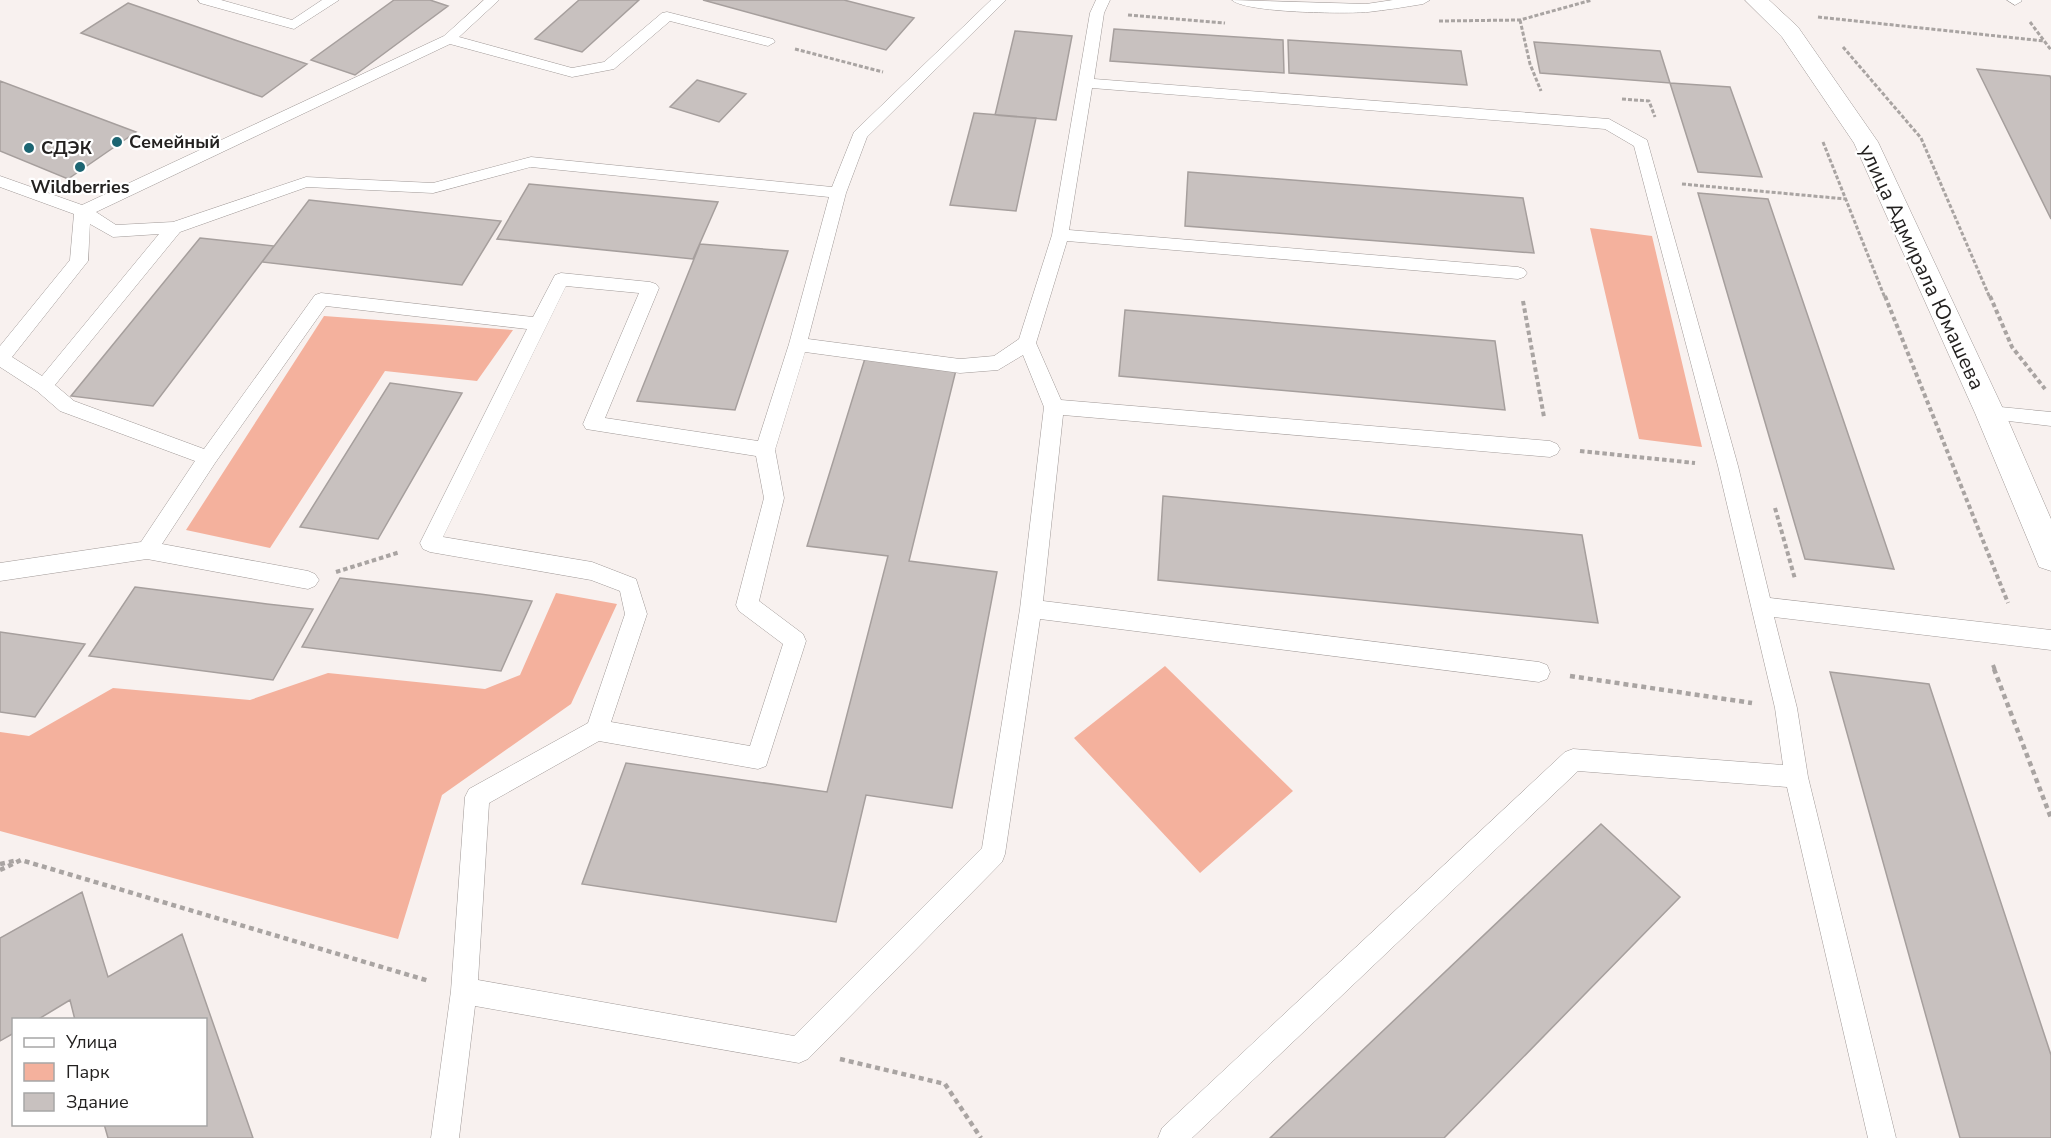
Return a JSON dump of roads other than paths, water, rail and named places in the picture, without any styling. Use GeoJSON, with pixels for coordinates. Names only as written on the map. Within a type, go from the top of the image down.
{"type":"FeatureCollection","features":[{"type":"Feature","properties":{"kind":"street","name":"улица Адмирала Юмашева"},"geometry":{"type":"LineString","coordinates":[[1756,0],[1790,32],[1866,142],[1990,413],[2051,557]]}},
{"type":"Feature","properties":{"kind":"lane"},"geometry":{"type":"LineString","coordinates":[[205,0],[294,25],[332,0]]}},
{"type":"Feature","properties":{"kind":"lane"},"geometry":{"type":"LineString","coordinates":[[83,211],[449,39],[492,0]]}},
{"type":"Feature","properties":{"kind":"lane"},"geometry":{"type":"LineString","coordinates":[[445,1138],[464,991],[477,797],[597,730],[758,758],[795,641],[747,605],[774,498],[765,450],[798,344],[838,193],[860,135],[999,0]]}},
{"type":"Feature","properties":{"kind":"lane"},"geometry":{"type":"LineString","coordinates":[[798,344],[960,366],[998,363],[1027,343],[1060,235],[1097,13],[1103,0]]}},
{"type":"Feature","properties":{"kind":"lane"},"geometry":{"type":"LineString","coordinates":[[1239,0],[1286,7],[1366,9],[1423,0]]}},
{"type":"Feature","properties":{"kind":"lane"},"geometry":{"type":"LineString","coordinates":[[449,39],[572,73],[609,66],[667,16],[768,42]]}},
{"type":"Feature","properties":{"kind":"lane"},"geometry":{"type":"LineString","coordinates":[[1085,83],[1609,124],[1641,144],[1728,466],[1786,708],[1796,777],[1882,1138]]}},
{"type":"Feature","properties":{"kind":"lane"},"geometry":{"type":"LineString","coordinates":[[0,182],[83,211],[113,231],[174,228],[306,182],[433,188],[531,162],[838,193]]}},
{"type":"Feature","properties":{"kind":"lane"},"geometry":{"type":"LineString","coordinates":[[83,211],[79,261],[0,359],[44,386],[67,406],[208,458]]}},
{"type":"Feature","properties":{"kind":"lane"},"geometry":{"type":"LineString","coordinates":[[44,386],[174,228]]}},
{"type":"Feature","properties":{"kind":"lane"},"geometry":{"type":"LineString","coordinates":[[1060,235],[1518,273]]}},
{"type":"Feature","properties":{"kind":"lane"},"geometry":{"type":"LineString","coordinates":[[597,730],[636,614],[629,585],[592,571],[430,543],[561,279],[650,288],[593,424],[765,450]]}},
{"type":"Feature","properties":{"kind":"lane"},"geometry":{"type":"LineString","coordinates":[[147,550],[208,458],[321,299],[537,324]]}},
{"type":"Feature","properties":{"kind":"lane"},"geometry":{"type":"LineString","coordinates":[[464,991],[799,1050],[993,854],[1030,609],[1054,407],[1027,343]]}},
{"type":"Feature","properties":{"kind":"lane"},"geometry":{"type":"LineString","coordinates":[[1054,407],[1550,448]]}},
{"type":"Feature","properties":{"kind":"lane"},"geometry":{"type":"LineString","coordinates":[[1990,413],[2051,418]]}},
{"type":"Feature","properties":{"kind":"lane"},"geometry":{"type":"LineString","coordinates":[[0,572],[147,550],[308,580]]}},
{"type":"Feature","properties":{"kind":"lane"},"geometry":{"type":"LineString","coordinates":[[1761,606],[2051,640]]}},
{"type":"Feature","properties":{"kind":"lane"},"geometry":{"type":"LineString","coordinates":[[1030,609],[1539,672]]}},
{"type":"Feature","properties":{"kind":"lane"},"geometry":{"type":"LineString","coordinates":[[1172,1138],[1573,760],[1796,777]]}},
{"type":"Feature","properties":{"kind":"place","name":"Семейный"},"geometry":{"type":"Point","coordinates":[117,142]}},
{"type":"Feature","properties":{"kind":"place","name":"СДЭК"},"geometry":{"type":"Point","coordinates":[29,148]}},
{"type":"Feature","properties":{"kind":"place","name":"Wildberries"},"geometry":{"type":"Point","coordinates":[80,167]}}]}
